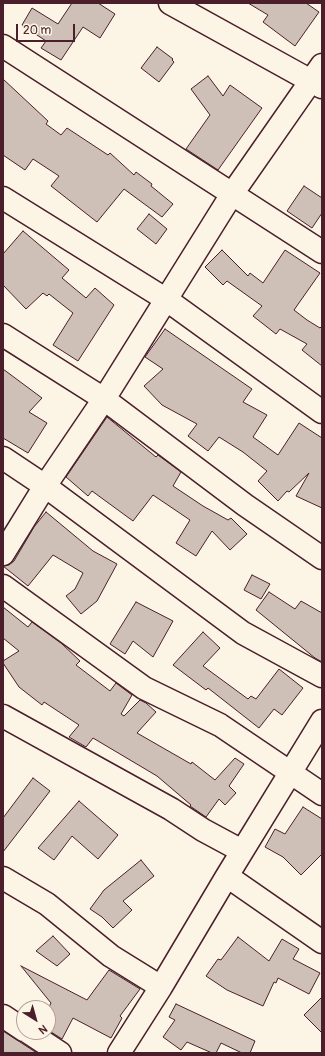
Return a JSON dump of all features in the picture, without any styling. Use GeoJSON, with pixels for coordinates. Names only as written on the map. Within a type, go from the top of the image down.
{"type":"FeatureCollection","features":[{"type":"Feature","properties":{"kind":"street"},"geometry":{"type":"LineString","coordinates":[[3,554],[45,486],[104,400],[232,194],[319,78],[170,3]]}},
{"type":"Feature","properties":{"kind":"street"},"geometry":{"type":"LineString","coordinates":[[3,46],[322,252]]}},
{"type":"Feature","properties":{"kind":"street"},"geometry":{"type":"LineString","coordinates":[[3,198],[167,300],[322,412]]}},
{"type":"Feature","properties":{"kind":"street"},"geometry":{"type":"LineString","coordinates":[[3,334],[104,400],[245,505],[322,558]]}},
{"type":"Feature","properties":{"kind":"street"},"geometry":{"type":"LineString","coordinates":[[3,458],[45,486],[244,633],[322,676]]}},
{"type":"Feature","properties":{"kind":"street"},"geometry":{"type":"LineString","coordinates":[[3,586],[144,688],[220,725],[322,794]]}},
{"type":"Feature","properties":{"kind":"street"},"geometry":{"type":"LineString","coordinates":[[3,716],[171,809],[203,830],[242,851]]}},
{"type":"Feature","properties":{"kind":"street"},"geometry":{"type":"LineString","coordinates":[[119,1053],[161,988],[242,851],[322,721]]}},
{"type":"Feature","properties":{"kind":"street"},"geometry":{"type":"LineString","coordinates":[[227,876],[322,942]]}},
{"type":"Feature","properties":{"kind":"street"},"geometry":{"type":"LineString","coordinates":[[3,878],[48,904],[111,956],[161,988]]}},
{"type":"Feature","properties":{"kind":"street"},"geometry":{"type":"LineString","coordinates":[[3,1016],[16,1025]]}},
{"type":"Feature","properties":{"kind":"street"},"geometry":{"type":"LineString","coordinates":[[40,1040],[60,1053]]}},
{"type":"Feature","properties":{"kind":"building"},"geometry":{"type":"Polygon","coordinates":[[[72,3],[98,3],[115,14],[100,38],[83,27],[61,60],[41,48],[46,41],[22,25],[32,8],[58,24],[72,3]]]}},
{"type":"Feature","properties":{"kind":"building"},"geometry":{"type":"Polygon","coordinates":[[[248,3],[306,3],[319,12],[295,46],[263,22],[268,15],[248,3]]]}},
{"type":"Feature","properties":{"kind":"building"},"geometry":{"type":"Polygon","coordinates":[[[157,47],[173,59],[172,60],[174,62],[159,82],[141,68],[157,47]]]}},
{"type":"Feature","properties":{"kind":"building"},"geometry":{"type":"Polygon","coordinates":[[[208,76],[223,96],[230,85],[262,108],[218,170],[186,149],[210,115],[191,89],[208,76]]]}},
{"type":"Feature","properties":{"kind":"building"},"geometry":{"type":"Polygon","coordinates":[[[3,79],[48,121],[46,124],[61,135],[67,128],[108,155],[110,153],[134,175],[136,172],[152,184],[151,186],[173,204],[162,217],[124,189],[97,222],[51,186],[59,176],[33,159],[25,170],[3,155],[3,79]]]}},
{"type":"Feature","properties":{"kind":"building"},"geometry":{"type":"Polygon","coordinates":[[[304,186],[322,198],[322,213],[312,228],[287,211],[304,186]]]}},
{"type":"Feature","properties":{"kind":"building"},"geometry":{"type":"Polygon","coordinates":[[[149,214],[167,229],[156,244],[137,229],[149,214]]]}},
{"type":"Feature","properties":{"kind":"building"},"geometry":{"type":"Polygon","coordinates":[[[23,231],[69,270],[62,278],[86,298],[95,288],[114,305],[78,361],[53,345],[73,313],[49,294],[47,296],[43,293],[26,309],[3,285],[3,254],[23,231]]]}},
{"type":"Feature","properties":{"kind":"building"},"geometry":{"type":"Polygon","coordinates":[[[222,250],[248,276],[250,273],[263,283],[285,250],[320,273],[294,310],[320,328],[322,326],[322,366],[302,350],[307,344],[280,329],[276,334],[253,316],[262,306],[227,281],[223,285],[205,267],[222,250]]]}},
{"type":"Feature","properties":{"kind":"building"},"geometry":{"type":"Polygon","coordinates":[[[165,329],[252,389],[243,402],[267,415],[253,437],[278,455],[299,423],[322,438],[322,508],[296,496],[309,473],[289,492],[287,491],[278,501],[258,481],[267,471],[243,452],[219,437],[208,451],[188,436],[197,424],[162,405],[144,386],[163,369],[145,357],[165,329]]]}},
{"type":"Feature","properties":{"kind":"building"},"geometry":{"type":"Polygon","coordinates":[[[3,369],[42,398],[29,412],[47,423],[28,453],[3,438],[3,369]]]}},
{"type":"Feature","properties":{"kind":"building"},"geometry":{"type":"Polygon","coordinates":[[[107,417],[156,457],[158,455],[181,472],[173,486],[203,506],[228,520],[231,518],[247,534],[230,550],[212,531],[196,556],[176,543],[190,520],[153,495],[133,521],[92,491],[88,496],[66,477],[107,417]]]}},
{"type":"Feature","properties":{"kind":"building"},"geometry":{"type":"Polygon","coordinates":[[[46,512],[93,551],[117,564],[97,601],[81,614],[66,596],[75,589],[83,573],[53,555],[28,586],[3,566],[9,565],[14,561],[34,527],[46,512]]]}},
{"type":"Feature","properties":{"kind":"building"},"geometry":{"type":"Polygon","coordinates":[[[252,575],[270,584],[261,599],[244,590],[252,575]]]}},
{"type":"Feature","properties":{"kind":"building"},"geometry":{"type":"Polygon","coordinates":[[[269,592],[295,609],[301,601],[322,613],[322,662],[256,610],[269,592]]]}},
{"type":"Feature","properties":{"kind":"building"},"geometry":{"type":"Polygon","coordinates":[[[136,602],[173,621],[153,657],[133,641],[125,654],[110,644],[136,602]]]}},
{"type":"Feature","properties":{"kind":"building"},"geometry":{"type":"Polygon","coordinates":[[[3,607],[28,627],[32,622],[61,643],[80,661],[76,665],[110,691],[116,683],[132,695],[121,714],[124,716],[140,700],[156,712],[137,733],[191,764],[192,762],[215,780],[235,758],[244,764],[229,786],[236,793],[225,805],[219,799],[206,817],[190,806],[191,805],[157,776],[93,738],[86,747],[69,737],[79,725],[44,702],[42,705],[19,687],[3,663],[3,661],[19,651],[3,638],[3,607]]]}},
{"type":"Feature","properties":{"kind":"building"},"geometry":{"type":"Polygon","coordinates":[[[203,632],[220,648],[203,666],[248,699],[251,696],[256,699],[279,669],[303,688],[282,715],[274,709],[259,728],[208,688],[206,690],[173,665],[203,632]]]}},
{"type":"Feature","properties":{"kind":"building"},"geometry":{"type":"Polygon","coordinates":[[[33,778],[50,791],[3,852],[3,818],[33,778]]]}},
{"type":"Feature","properties":{"kind":"building"},"geometry":{"type":"Polygon","coordinates":[[[79,801],[118,835],[98,859],[72,836],[54,860],[38,848],[79,801]]]}},
{"type":"Feature","properties":{"kind":"building"},"geometry":{"type":"Polygon","coordinates":[[[303,807],[322,819],[322,854],[301,875],[283,857],[265,847],[275,829],[285,834],[303,807]]]}},
{"type":"Feature","properties":{"kind":"building"},"geometry":{"type":"Polygon","coordinates":[[[141,860],[154,876],[123,901],[132,910],[113,928],[102,917],[90,909],[104,890],[141,860]]]}},
{"type":"Feature","properties":{"kind":"building"},"geometry":{"type":"Polygon","coordinates":[[[53,936],[70,954],[57,966],[36,951],[53,936]]]}},
{"type":"Feature","properties":{"kind":"building"},"geometry":{"type":"Polygon","coordinates":[[[238,937],[269,961],[282,939],[299,949],[293,959],[320,973],[309,994],[278,978],[276,983],[274,982],[263,1006],[227,990],[206,976],[218,959],[221,960],[238,937]]]}},
{"type":"Feature","properties":{"kind":"building"},"geometry":{"type":"Polygon","coordinates":[[[21,966],[87,1000],[109,970],[140,989],[120,1016],[122,1018],[111,1038],[73,1018],[62,1039],[56,1035],[56,1000],[49,1000],[21,966]]]}},
{"type":"Feature","properties":{"kind":"building"},"geometry":{"type":"Polygon","coordinates":[[[322,997],[322,1033],[304,1015],[322,997]]]}},
{"type":"Feature","properties":{"kind":"building"},"geometry":{"type":"Polygon","coordinates":[[[176,1004],[255,1041],[250,1053],[242,1053],[221,1043],[216,1053],[212,1053],[187,1042],[181,1050],[163,1037],[175,1020],[169,1017],[176,1004]]]}},
{"type":"Feature","properties":{"kind":"building"},"geometry":{"type":"Polygon","coordinates":[[[3,1031],[37,1053],[3,1053],[3,1031]]]}}]}
